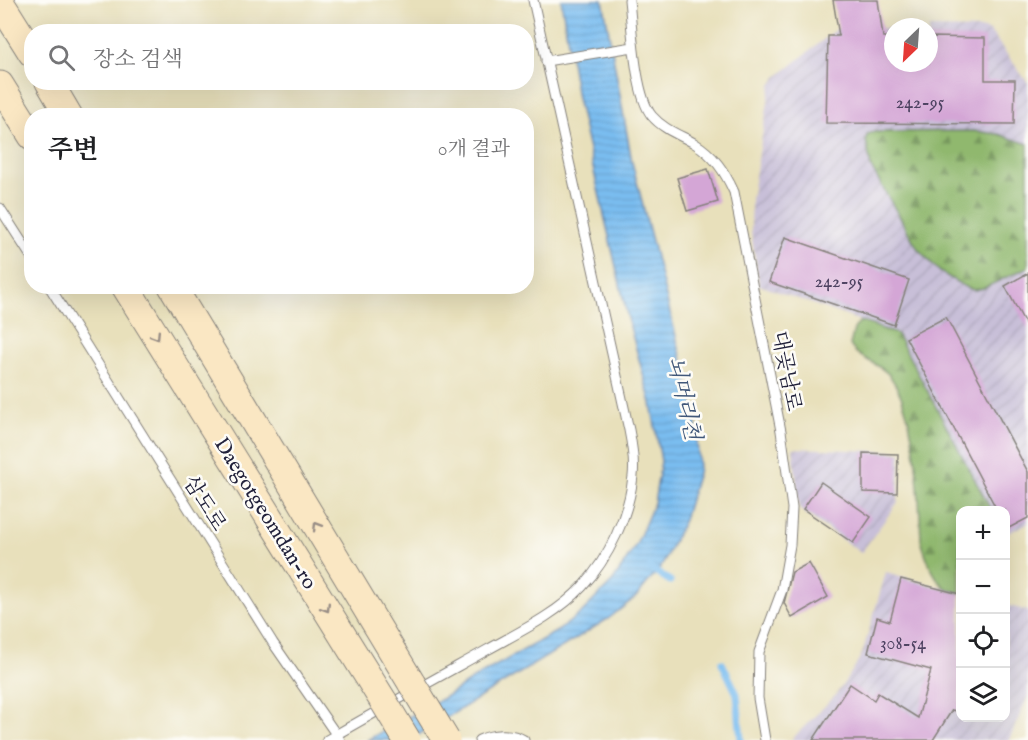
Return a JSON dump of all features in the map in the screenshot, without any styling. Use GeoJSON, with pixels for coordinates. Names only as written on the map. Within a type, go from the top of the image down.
{"type":"FeatureCollection","features":[{"type":"Feature","properties":{"kind":"main road"},"geometry":{"type":"LineString","coordinates":[[0,2],[24,40]]}},
{"type":"Feature","properties":{"kind":"main road"},"geometry":{"type":"LineString","coordinates":[[0,85],[24,123]]}},
{"type":"Feature","properties":{"kind":"main road"},"geometry":{"type":"LineString","coordinates":[[54,90],[64,108]]}},
{"type":"Feature","properties":{"kind":"main road","name":"Daegotgeomdan-ro"},"geometry":{"type":"LineString","coordinates":[[130,294],[407,740]]}},
{"type":"Feature","properties":{"kind":"main road","name":"Daegotgeomdan-ro"},"geometry":{"type":"LineString","coordinates":[[177,294],[446,740]]}},
{"type":"Feature","properties":{"kind":"lane"},"geometry":{"type":"LineString","coordinates":[[327,740],[338,737],[562,605],[582,587],[607,551],[620,526],[629,499],[633,476],[633,456],[629,430],[533,0]]}},
{"type":"Feature","properties":{"kind":"lane","name":"대곶남로"},"geometry":{"type":"LineString","coordinates":[[629,0],[633,47],[644,100],[651,115],[661,124],[696,144],[710,155],[725,172],[734,192],[781,430],[792,508],[790,545],[782,590],[759,652],[758,698],[765,740]]}},
{"type":"Feature","properties":{"kind":"lane"},"geometry":{"type":"LineString","coordinates":[[546,61],[633,47]]}},
{"type":"Feature","properties":{"kind":"lane"},"geometry":{"type":"LineString","coordinates":[[0,208],[24,246]]}},
{"type":"Feature","properties":{"kind":"lane","name":"삼도로"},"geometry":{"type":"LineString","coordinates":[[54,294],[273,643],[338,737]]}},
{"type":"Feature","properties":{"kind":"lane"},"geometry":{"type":"LineString","coordinates":[[479,740],[502,735],[517,736],[524,740]]}},
{"type":"Feature","properties":{"kind":"shaded area"},"geometry":{"type":"Polygon","coordinates":[[[838,28],[884,28],[884,72],[938,72],[938,28],[985,29],[990,31],[1028,83],[1028,144],[973,131],[874,132],[974,290],[984,288],[1028,267],[1028,523],[1010,532],[1010,506],[989,506],[897,334],[759,285],[751,232],[751,199],[771,85],[777,77],[838,28]]]}},
{"type":"Feature","properties":{"kind":"shaded area"},"geometry":{"type":"Polygon","coordinates":[[[793,448],[901,452],[898,502],[861,553],[799,509],[793,448]]]}},
{"type":"Feature","properties":{"kind":"shaded area"},"geometry":{"type":"Polygon","coordinates":[[[886,572],[956,592],[956,722],[1010,722],[1010,606],[1028,611],[1028,696],[1009,740],[791,740],[835,696],[863,651],[886,572]]]}},
{"type":"Feature","properties":{"kind":"green space"},"geometry":{"type":"Polygon","coordinates":[[[973,131],[998,134],[1028,144],[1028,267],[984,288],[974,290],[940,272],[918,249],[871,167],[866,140],[867,134],[874,132],[973,131]]]}},
{"type":"Feature","properties":{"kind":"green space"},"geometry":{"type":"Polygon","coordinates":[[[860,321],[897,334],[989,506],[956,506],[956,592],[947,589],[933,573],[921,540],[915,454],[906,409],[889,375],[853,350],[850,345],[854,329],[860,321]]]}},
{"type":"Feature","properties":{"kind":"water","name":"뇌머리천"},"geometry":{"type":"Polygon","coordinates":[[[561,0],[603,0],[632,162],[695,411],[699,469],[684,520],[662,565],[636,597],[608,619],[410,740],[367,740],[559,630],[581,613],[613,581],[636,545],[654,503],[661,461],[651,403],[629,323],[577,98],[561,0]]]}},
{"type":"Feature","properties":{"kind":"building"},"geometry":{"type":"Polygon","coordinates":[[[833,0],[878,0],[884,37],[884,72],[938,72],[938,37],[985,38],[985,80],[1015,80],[1014,124],[826,123],[828,36],[839,36],[833,0]]]}},
{"type":"Feature","properties":{"kind":"building"},"geometry":{"type":"Polygon","coordinates":[[[708,169],[718,202],[687,211],[677,178],[708,169]]]}},
{"type":"Feature","properties":{"kind":"building"},"geometry":{"type":"Polygon","coordinates":[[[785,237],[909,280],[894,325],[769,282],[785,237]]]}},
{"type":"Feature","properties":{"kind":"building"},"geometry":{"type":"Polygon","coordinates":[[[1028,273],[1028,329],[1005,286],[1028,273]]]}},
{"type":"Feature","properties":{"kind":"building"},"geometry":{"type":"Polygon","coordinates":[[[946,317],[1028,472],[1028,518],[1010,527],[1010,506],[995,506],[906,338],[946,317]]]}},
{"type":"Feature","properties":{"kind":"building"},"geometry":{"type":"Polygon","coordinates":[[[863,453],[898,454],[897,493],[863,492],[863,453]]]}},
{"type":"Feature","properties":{"kind":"building"},"geometry":{"type":"Polygon","coordinates":[[[821,482],[871,517],[853,543],[803,509],[821,482]]]}},
{"type":"Feature","properties":{"kind":"building"},"geometry":{"type":"Polygon","coordinates":[[[809,563],[828,597],[792,618],[784,603],[792,572],[809,563]]]}},
{"type":"Feature","properties":{"kind":"building"},"geometry":{"type":"Polygon","coordinates":[[[901,579],[956,593],[956,711],[952,710],[933,740],[813,740],[850,684],[874,700],[878,693],[918,718],[931,670],[868,653],[877,617],[890,621],[901,579]]]}},
{"type":"Feature","properties":{"kind":"waterway"},"geometry":{"type":"LineString","coordinates":[[650,568],[670,581]]}},
{"type":"Feature","properties":{"kind":"waterway"},"geometry":{"type":"LineString","coordinates":[[722,663],[737,694],[741,740]]}}]}
